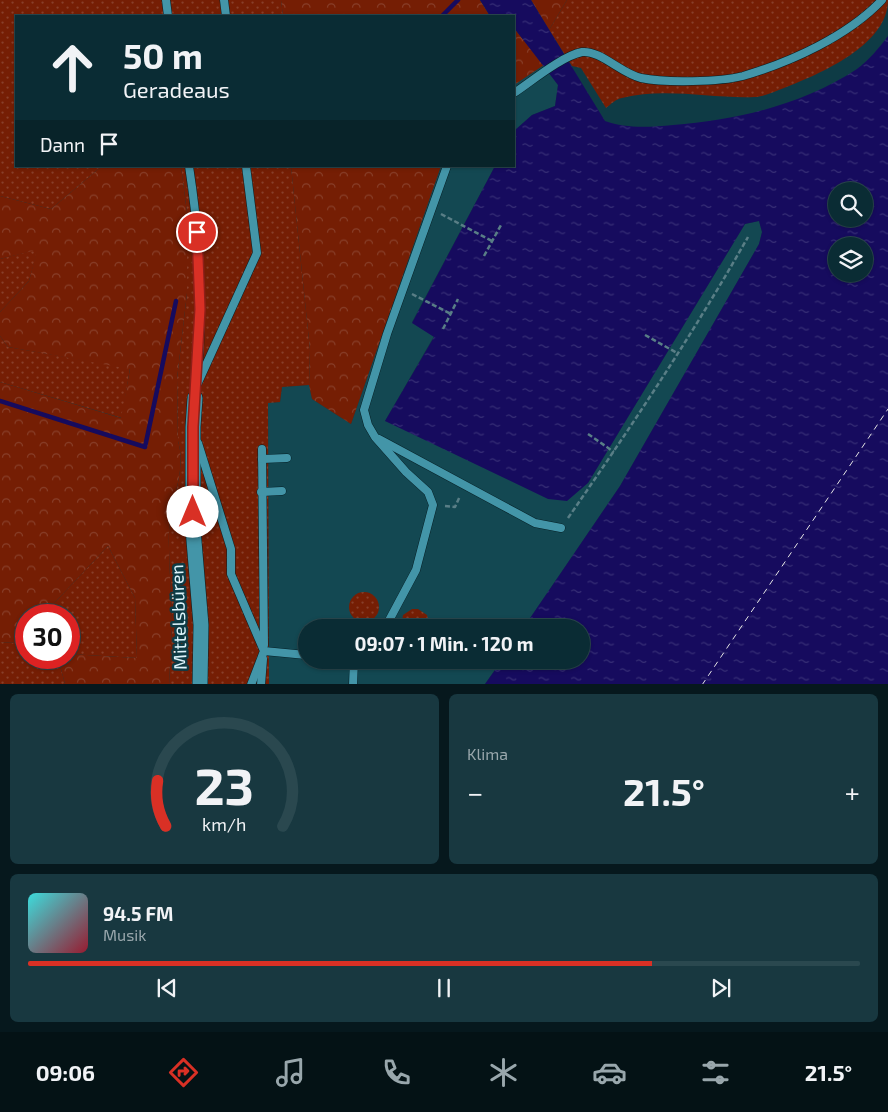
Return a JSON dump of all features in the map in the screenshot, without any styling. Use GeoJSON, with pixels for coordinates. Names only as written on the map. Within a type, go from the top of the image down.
{"type":"FeatureCollection","features":[{"type":"Feature","properties":{"kind":"street","name":"Mittelsbüren"},"geometry":{"type":"LineString","coordinates":[[196,393],[193,427],[193,529],[201,625],[200,684]]}},
{"type":"Feature","properties":{"kind":"lane"},"geometry":{"type":"LineString","coordinates":[[166,0],[168,15]]}},
{"type":"Feature","properties":{"kind":"lane"},"geometry":{"type":"LineString","coordinates":[[224,0],[226,15]]}},
{"type":"Feature","properties":{"kind":"lane"},"geometry":{"type":"LineString","coordinates":[[515,92],[568,58],[583,52],[591,54],[628,74],[641,78],[709,81],[743,76],[786,60],[842,34],[868,16],[882,0]]}},
{"type":"Feature","properties":{"kind":"lane"},"geometry":{"type":"LineString","coordinates":[[189,167],[196,212],[200,309],[196,393]]}},
{"type":"Feature","properties":{"kind":"lane"},"geometry":{"type":"LineString","coordinates":[[196,393],[257,253],[246,167]]}},
{"type":"Feature","properties":{"kind":"lane"},"geometry":{"type":"LineString","coordinates":[[390,619],[416,570],[433,505],[428,492],[406,472],[375,437],[368,425],[364,410],[446,167]]}},
{"type":"Feature","properties":{"kind":"lane"},"geometry":{"type":"LineString","coordinates":[[193,427],[231,549],[231,574],[264,651],[251,684]]}},
{"type":"Feature","properties":{"kind":"lane"},"geometry":{"type":"LineString","coordinates":[[375,437],[535,522],[561,528]]}},
{"type":"Feature","properties":{"kind":"lane"},"geometry":{"type":"LineString","coordinates":[[261,684],[264,651],[262,450]]}},
{"type":"Feature","properties":{"kind":"lane"},"geometry":{"type":"LineString","coordinates":[[262,459],[287,458]]}},
{"type":"Feature","properties":{"kind":"lane"},"geometry":{"type":"LineString","coordinates":[[261,492],[282,491]]}},
{"type":"Feature","properties":{"kind":"lane"},"geometry":{"type":"LineString","coordinates":[[264,651],[298,655]]}},
{"type":"Feature","properties":{"kind":"lane"},"geometry":{"type":"LineString","coordinates":[[353,684],[354,669]]}},
{"type":"Feature","properties":{"kind":"path"},"geometry":{"type":"LineString","coordinates":[[431,208],[492,241]]}},
{"type":"Feature","properties":{"kind":"path"},"geometry":{"type":"LineString","coordinates":[[484,256],[500,225]]}},
{"type":"Feature","properties":{"kind":"path"},"geometry":{"type":"LineString","coordinates":[[561,528],[614,452],[716,292],[748,237]]}},
{"type":"Feature","properties":{"kind":"path"},"geometry":{"type":"LineString","coordinates":[[420,298],[451,314]]}},
{"type":"Feature","properties":{"kind":"path"},"geometry":{"type":"LineString","coordinates":[[443,329],[458,299]]}},
{"type":"Feature","properties":{"kind":"path"},"geometry":{"type":"LineString","coordinates":[[645,335],[676,353]]}},
{"type":"Feature","properties":{"kind":"path"},"geometry":{"type":"LineString","coordinates":[[588,434],[614,452]]}},
{"type":"Feature","properties":{"kind":"shaded area"},"geometry":{"type":"Polygon","coordinates":[[[544,65],[558,85],[555,106],[532,115],[515,130],[515,84],[544,65]]]}},
{"type":"Feature","properties":{"kind":"shaded area"},"geometry":{"type":"Polygon","coordinates":[[[441,167],[494,167],[412,322],[434,336],[385,421],[588,483],[745,224],[759,221],[762,232],[759,244],[620,486],[529,619],[298,619],[298,669],[496,669],[485,684],[269,684],[268,403],[280,402],[282,387],[309,385],[312,399],[351,424],[441,167]]]}},
{"type":"Feature","properties":{"kind":"green space"},"geometry":{"type":"Polygon","coordinates":[[[0,0],[281,0],[283,15],[15,15],[15,167],[101,167],[51,209],[0,196],[0,0]]]}},
{"type":"Feature","properties":{"kind":"green space"},"geometry":{"type":"Polygon","coordinates":[[[281,0],[480,0],[489,15],[283,15],[281,0]]]}},
{"type":"Feature","properties":{"kind":"green space"},"geometry":{"type":"Polygon","coordinates":[[[531,0],[567,0],[549,30],[531,0]]]}},
{"type":"Feature","properties":{"kind":"green space"},"geometry":{"type":"Polygon","coordinates":[[[567,0],[888,0],[885,16],[877,31],[850,56],[815,75],[770,94],[758,97],[739,97],[655,93],[620,99],[606,108],[581,68],[572,66],[549,30],[567,0]]]}},
{"type":"Feature","properties":{"kind":"green space"},"geometry":{"type":"Polygon","coordinates":[[[515,29],[544,65],[515,84],[515,29]]]}},
{"type":"Feature","properties":{"kind":"green space"},"geometry":{"type":"Polygon","coordinates":[[[101,167],[181,167],[187,213],[187,293],[177,379],[178,441],[181,464],[169,531],[172,627],[169,684],[65,684],[61,669],[80,669],[80,655],[137,658],[135,598],[108,546],[53,604],[15,604],[15,643],[0,642],[0,382],[121,418],[130,369],[8,347],[0,336],[0,312],[29,281],[37,250],[0,259],[0,196],[51,209],[101,167]]]}},
{"type":"Feature","properties":{"kind":"green space"},"geometry":{"type":"Polygon","coordinates":[[[181,167],[291,167],[310,350],[309,385],[282,387],[280,402],[268,403],[269,684],[169,684],[172,627],[169,531],[181,464],[178,441],[177,379],[187,293],[187,213],[181,167]]]}},
{"type":"Feature","properties":{"kind":"green space"},"geometry":{"type":"Polygon","coordinates":[[[291,167],[441,167],[351,424],[312,399],[309,385],[310,350],[291,167]]]}},
{"type":"Feature","properties":{"kind":"green space"},"geometry":{"type":"Polygon","coordinates":[[[38,249],[29,281],[0,312],[0,259],[38,249]]]}},
{"type":"Feature","properties":{"kind":"green space"},"geometry":{"type":"Polygon","coordinates":[[[0,336],[8,347],[130,368],[122,418],[0,382],[0,336]]]}},
{"type":"Feature","properties":{"kind":"green space"},"geometry":{"type":"Polygon","coordinates":[[[108,546],[135,598],[137,658],[80,655],[80,604],[53,604],[108,546]]]}},
{"type":"Feature","properties":{"kind":"green space"},"geometry":{"type":"Polygon","coordinates":[[[358,593],[370,593],[378,601],[378,613],[372,619],[356,619],[350,613],[350,601],[358,593]]]}},
{"type":"Feature","properties":{"kind":"green space"},"geometry":{"type":"Polygon","coordinates":[[[412,609],[418,609],[427,615],[428,619],[402,619],[403,615],[412,609]]]}},
{"type":"Feature","properties":{"kind":"green space"},"geometry":{"type":"Polygon","coordinates":[[[0,642],[15,643],[15,669],[61,669],[65,684],[0,684],[0,642]]]}},
{"type":"Feature","properties":{"kind":"water"},"geometry":{"type":"Polygon","coordinates":[[[480,0],[531,0],[605,121],[613,124],[639,127],[697,123],[745,115],[791,101],[836,82],[857,69],[874,54],[888,36],[888,684],[485,684],[496,669],[590,669],[590,619],[529,619],[620,486],[759,244],[762,232],[759,221],[745,224],[588,483],[567,501],[548,499],[385,421],[434,337],[412,323],[494,167],[515,167],[515,130],[532,115],[555,106],[558,85],[515,29],[515,15],[489,15],[480,0]]]}},
{"type":"Feature","properties":{"kind":"waterway"},"geometry":{"type":"LineString","coordinates":[[443,15],[458,0]]}},
{"type":"Feature","properties":{"kind":"waterway"},"geometry":{"type":"LineString","coordinates":[[0,401],[145,447],[176,301]]}},
{"type":"Feature","properties":{"kind":"ferry route"},"geometry":{"type":"LineString","coordinates":[[703,684],[888,409]]}},
{"type":"Feature","properties":{"kind":"route"},"geometry":{"type":"LineString","coordinates":[[193,512],[193,427],[198,374],[200,309],[197,232]]}}]}
